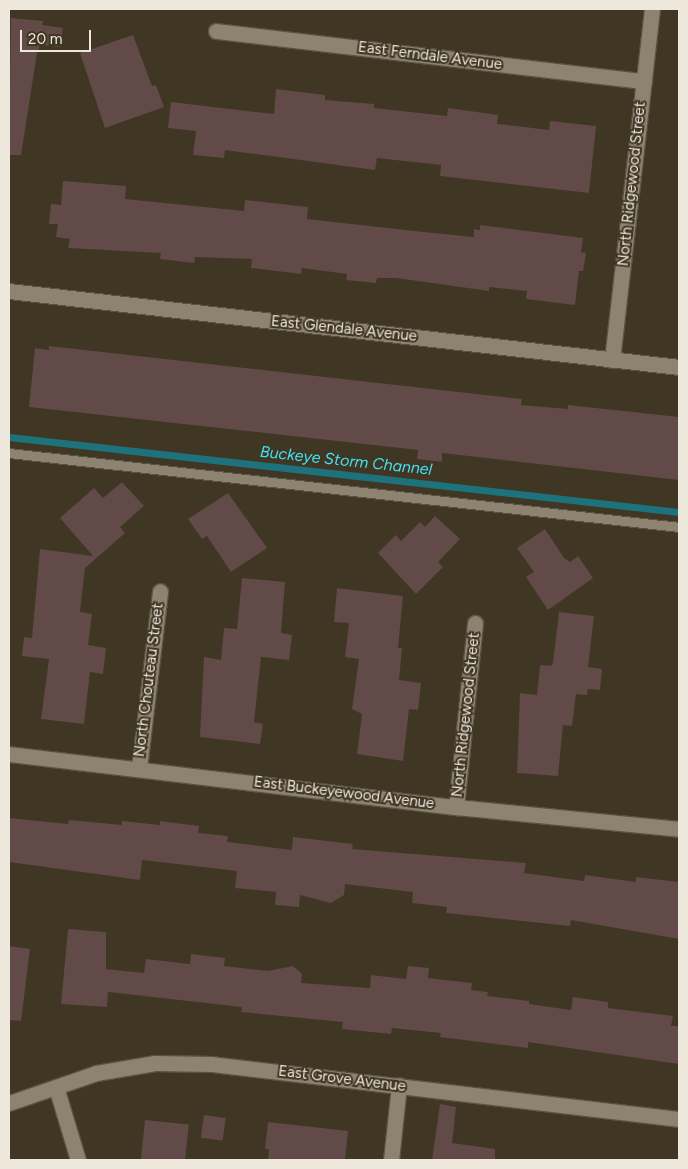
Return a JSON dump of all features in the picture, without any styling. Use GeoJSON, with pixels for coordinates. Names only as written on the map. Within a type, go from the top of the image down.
{"type":"FeatureCollection","features":[{"type":"Feature","properties":{"kind":"street","name":"North Ridgewood Street"},"geometry":{"type":"LineString","coordinates":[[612,360],[652,9]]}},
{"type":"Feature","properties":{"kind":"street","name":"East Ferndale Avenue"},"geometry":{"type":"LineString","coordinates":[[216,31],[644,81]]}},
{"type":"Feature","properties":{"kind":"street","name":"East Glendale Avenue"},"geometry":{"type":"LineString","coordinates":[[9,291],[679,368]]}},
{"type":"Feature","properties":{"kind":"street","name":"North Chouteau Street"},"geometry":{"type":"LineString","coordinates":[[139,768],[160,591]]}},
{"type":"Feature","properties":{"kind":"street","name":"North Ridgewood Street"},"geometry":{"type":"LineString","coordinates":[[456,807],[476,624]]}},
{"type":"Feature","properties":{"kind":"street","name":"East Buckeyewood Avenue"},"geometry":{"type":"LineString","coordinates":[[9,754],[456,807],[679,829]]}},
{"type":"Feature","properties":{"kind":"street","name":"East Grove Avenue"},"geometry":{"type":"LineString","coordinates":[[9,1103],[96,1073],[154,1063],[211,1064],[679,1119]]}},
{"type":"Feature","properties":{"kind":"street"},"geometry":{"type":"LineString","coordinates":[[56,1086],[78,1160]]}},
{"type":"Feature","properties":{"kind":"street"},"geometry":{"type":"LineString","coordinates":[[391,1160],[399,1086]]}},
{"type":"Feature","properties":{"kind":"lane"},"geometry":{"type":"LineString","coordinates":[[9,452],[679,527]]}},
{"type":"Feature","properties":{"kind":"building"},"geometry":{"type":"Polygon","coordinates":[[[11,18],[43,21],[42,25],[63,28],[60,47],[40,45],[37,53],[21,155],[9,155],[11,18]]]}},
{"type":"Feature","properties":{"kind":"building"},"geometry":{"type":"Polygon","coordinates":[[[133,35],[152,86],[156,85],[164,107],[105,128],[80,53],[133,35]]]}},
{"type":"Feature","properties":{"kind":"building"},"geometry":{"type":"Polygon","coordinates":[[[276,89],[325,95],[325,100],[374,104],[374,108],[447,116],[448,108],[498,115],[497,124],[549,130],[550,121],[596,126],[589,193],[440,176],[441,165],[377,158],[375,170],[225,150],[224,158],[193,155],[196,131],[168,128],[171,102],[274,114],[276,89]]]}},
{"type":"Feature","properties":{"kind":"building"},"geometry":{"type":"Polygon","coordinates":[[[63,181],[126,186],[125,199],[244,211],[245,200],[308,207],[307,219],[424,232],[474,237],[474,229],[480,230],[480,225],[583,238],[581,252],[586,253],[583,271],[579,271],[575,305],[526,299],[527,291],[489,287],[489,291],[396,278],[377,278],[376,283],[346,280],[347,274],[302,268],[301,274],[251,268],[252,259],[195,257],[194,263],[160,259],[161,253],[68,248],[70,239],[56,237],[58,224],[49,224],[51,204],[61,205],[63,181]]]}},
{"type":"Feature","properties":{"kind":"building"},"geometry":{"type":"Polygon","coordinates":[[[49,346],[522,399],[521,405],[568,409],[568,405],[679,417],[679,480],[442,453],[442,462],[417,459],[418,450],[29,407],[35,348],[49,350],[49,346]]]}},
{"type":"Feature","properties":{"kind":"building"},"geometry":{"type":"Polygon","coordinates":[[[122,482],[144,506],[120,527],[125,533],[85,568],[80,612],[92,614],[88,645],[106,648],[103,674],[90,672],[84,724],[41,719],[49,659],[22,656],[24,637],[32,638],[40,549],[93,556],[60,518],[94,488],[103,498],[122,482]]]}},
{"type":"Feature","properties":{"kind":"building"},"geometry":{"type":"Polygon","coordinates":[[[228,493],[267,548],[231,572],[207,536],[202,539],[188,519],[228,493]]]}},
{"type":"Feature","properties":{"kind":"building"},"geometry":{"type":"Polygon","coordinates":[[[435,516],[460,539],[438,562],[443,567],[416,594],[378,553],[396,535],[401,541],[420,522],[425,527],[435,516]]]}},
{"type":"Feature","properties":{"kind":"building"},"geometry":{"type":"Polygon","coordinates":[[[545,529],[564,558],[570,562],[578,556],[593,578],[548,610],[526,577],[534,572],[517,548],[545,529]]]}},
{"type":"Feature","properties":{"kind":"building"},"geometry":{"type":"Polygon","coordinates":[[[242,578],[285,582],[281,633],[292,635],[289,660],[261,657],[254,722],[263,724],[260,744],[200,737],[204,657],[221,660],[224,628],[237,629],[242,578]]]}},
{"type":"Feature","properties":{"kind":"building"},"geometry":{"type":"Polygon","coordinates":[[[337,588],[403,596],[398,648],[402,648],[399,680],[421,683],[418,710],[409,709],[403,761],[357,754],[362,714],[352,709],[359,659],[345,657],[349,623],[334,622],[337,588]]]}},
{"type":"Feature","properties":{"kind":"building"},"geometry":{"type":"Polygon","coordinates":[[[559,612],[594,616],[588,667],[602,669],[600,690],[588,689],[587,695],[576,694],[572,726],[563,725],[558,776],[517,773],[520,693],[537,695],[540,665],[551,666],[553,663],[559,612]]]}},
{"type":"Feature","properties":{"kind":"building"},"geometry":{"type":"Polygon","coordinates":[[[9,818],[68,824],[69,820],[122,825],[122,821],[160,825],[160,821],[199,826],[198,833],[228,836],[227,842],[292,850],[293,837],[353,844],[352,849],[526,863],[524,873],[584,881],[585,875],[636,882],[636,877],[679,882],[679,939],[571,920],[570,926],[446,913],[447,907],[412,903],[413,892],[345,884],[344,895],[331,903],[300,895],[299,907],[275,905],[276,892],[235,888],[237,871],[142,860],[140,880],[9,862],[9,818]]]}},
{"type":"Feature","properties":{"kind":"building"},"geometry":{"type":"Polygon","coordinates":[[[68,929],[106,932],[106,969],[144,973],[146,959],[190,964],[191,954],[225,958],[224,966],[268,971],[293,966],[302,974],[301,983],[370,988],[371,975],[406,979],[408,966],[429,968],[428,978],[472,983],[471,990],[488,992],[487,996],[529,1001],[529,1004],[571,1010],[573,997],[608,1002],[608,1008],[673,1016],[671,1026],[679,1026],[679,1064],[528,1042],[528,1048],[440,1037],[441,1033],[392,1028],[391,1034],[342,1029],[343,1022],[241,1012],[242,1007],[108,992],[107,1007],[61,1004],[68,929]]]}},
{"type":"Feature","properties":{"kind":"building"},"geometry":{"type":"Polygon","coordinates":[[[9,946],[30,949],[21,1021],[9,1020],[9,946]]]}},
{"type":"Feature","properties":{"kind":"building"},"geometry":{"type":"Polygon","coordinates":[[[440,1104],[456,1107],[452,1143],[495,1149],[495,1160],[432,1160],[440,1104]]]}},
{"type":"Feature","properties":{"kind":"building"},"geometry":{"type":"Polygon","coordinates":[[[204,1115],[226,1118],[223,1141],[201,1138],[204,1115]]]}},
{"type":"Feature","properties":{"kind":"building"},"geometry":{"type":"Polygon","coordinates":[[[145,1120],[189,1125],[185,1160],[141,1160],[145,1120]]]}},
{"type":"Feature","properties":{"kind":"building"},"geometry":{"type":"Polygon","coordinates":[[[268,1122],[348,1131],[345,1160],[268,1160],[269,1149],[265,1149],[268,1122]]]}},
{"type":"Feature","properties":{"kind":"waterway","name":"Buckeye Storm Channel"},"geometry":{"type":"LineString","coordinates":[[9,437],[679,512]]}}]}
